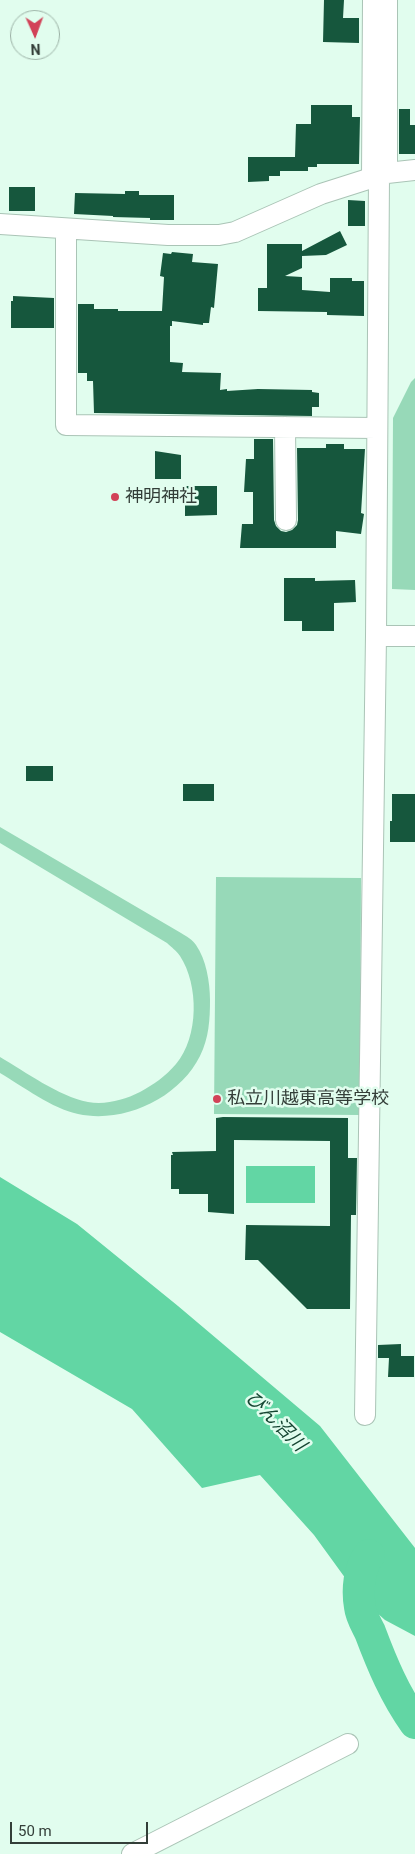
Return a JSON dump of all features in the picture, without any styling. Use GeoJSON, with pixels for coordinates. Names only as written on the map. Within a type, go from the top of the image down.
{"type":"FeatureCollection","features":[{"type":"Feature","properties":{"kind":"street"},"geometry":{"type":"LineString","coordinates":[[373,0],[380,122]]}},
{"type":"Feature","properties":{"kind":"street"},"geometry":{"type":"LineString","coordinates":[[366,1415],[376,636],[379,176],[387,0]]}},
{"type":"Feature","properties":{"kind":"street"},"geometry":{"type":"LineString","coordinates":[[0,224],[66,230],[168,235],[219,235],[235,232],[321,194],[379,176],[415,170]]}},
{"type":"Feature","properties":{"kind":"street"},"geometry":{"type":"LineString","coordinates":[[66,230],[66,425],[377,428]]}},
{"type":"Feature","properties":{"kind":"street"},"geometry":{"type":"LineString","coordinates":[[285,426],[286,520]]}},
{"type":"Feature","properties":{"kind":"street"},"geometry":{"type":"LineString","coordinates":[[376,636],[415,636]]}},
{"type":"Feature","properties":{"kind":"street"},"geometry":{"type":"LineString","coordinates":[[132,1854],[348,1744]]}},
{"type":"Feature","properties":{"kind":"shaded area"},"geometry":{"type":"Polygon","coordinates":[[[415,378],[415,590],[392,589],[393,418],[411,382],[415,378]]]}},
{"type":"Feature","properties":{"kind":"shaded area"},"geometry":{"type":"Polygon","coordinates":[[[0,827],[193,941],[207,971],[210,1014],[207,1035],[200,1056],[191,1071],[179,1084],[164,1095],[131,1111],[114,1115],[78,1114],[48,1102],[0,1073],[0,1057],[65,1095],[77,1099],[95,1103],[108,1102],[134,1095],[164,1076],[184,1053],[189,1040],[194,1011],[191,981],[176,951],[167,943],[0,843],[0,827]]]}},
{"type":"Feature","properties":{"kind":"shaded area"},"geometry":{"type":"Polygon","coordinates":[[[216,877],[361,878],[360,1115],[214,1114],[216,877]]]}},
{"type":"Feature","properties":{"kind":"water"},"geometry":{"type":"Polygon","coordinates":[[[246,1166],[315,1166],[315,1203],[246,1203],[246,1166]]]}},
{"type":"Feature","properties":{"kind":"water"},"geometry":{"type":"Polygon","coordinates":[[[0,1177],[77,1224],[178,1306],[320,1426],[415,1548],[415,1636],[385,1620],[359,1597],[314,1535],[260,1475],[202,1488],[132,1409],[0,1332],[0,1177]]]}},
{"type":"Feature","properties":{"kind":"building"},"geometry":{"type":"Polygon","coordinates":[[[324,0],[344,0],[343,18],[359,18],[359,43],[323,42],[324,0]]]}},
{"type":"Feature","properties":{"kind":"building"},"geometry":{"type":"Polygon","coordinates":[[[311,105],[352,105],[352,117],[360,117],[359,164],[317,164],[317,167],[308,167],[308,171],[280,171],[280,176],[269,176],[269,181],[248,182],[248,157],[295,157],[296,124],[311,124],[311,105]]]}},
{"type":"Feature","properties":{"kind":"building"},"geometry":{"type":"Polygon","coordinates":[[[399,109],[410,109],[410,125],[415,125],[415,154],[399,154],[399,109]]]}},
{"type":"Feature","properties":{"kind":"building"},"geometry":{"type":"Polygon","coordinates":[[[9,187],[35,187],[35,211],[9,211],[9,187]]]}},
{"type":"Feature","properties":{"kind":"building"},"geometry":{"type":"Polygon","coordinates":[[[125,191],[139,191],[139,195],[174,195],[174,220],[74,214],[75,193],[125,194],[125,191]]]}},
{"type":"Feature","properties":{"kind":"building"},"geometry":{"type":"Polygon","coordinates":[[[348,200],[365,201],[365,226],[348,226],[348,200]]]}},
{"type":"Feature","properties":{"kind":"building"},"geometry":{"type":"Polygon","coordinates":[[[340,231],[347,245],[326,255],[302,256],[302,268],[285,276],[302,277],[302,290],[330,292],[330,278],[352,278],[352,281],[364,281],[364,316],[327,315],[327,312],[258,311],[258,288],[267,288],[267,244],[302,244],[302,251],[340,231]]]}},
{"type":"Feature","properties":{"kind":"building"},"geometry":{"type":"Polygon","coordinates":[[[172,252],[193,254],[192,262],[218,264],[214,308],[211,307],[209,323],[203,323],[203,325],[172,321],[172,326],[170,326],[170,362],[183,363],[182,372],[221,373],[220,390],[312,390],[312,392],[319,393],[319,407],[312,407],[312,416],[94,413],[93,381],[87,381],[87,373],[78,373],[78,304],[94,304],[94,309],[118,309],[118,311],[162,311],[164,277],[160,276],[163,253],[171,254],[172,252]]]}},
{"type":"Feature","properties":{"kind":"building"},"geometry":{"type":"Polygon","coordinates":[[[13,296],[54,298],[54,328],[11,328],[11,301],[13,301],[13,296]]]}},
{"type":"Feature","properties":{"kind":"building"},"geometry":{"type":"Polygon","coordinates":[[[254,439],[273,439],[274,520],[276,526],[281,531],[286,532],[292,530],[297,525],[298,520],[297,448],[326,448],[326,444],[344,444],[344,449],[365,449],[361,513],[364,514],[361,534],[336,531],[336,548],[240,548],[242,524],[253,524],[253,492],[244,492],[246,459],[254,459],[254,439]]]}},
{"type":"Feature","properties":{"kind":"building"},"geometry":{"type":"Polygon","coordinates":[[[155,451],[181,455],[181,479],[155,479],[155,451]]]}},
{"type":"Feature","properties":{"kind":"building"},"geometry":{"type":"Polygon","coordinates":[[[185,486],[217,486],[217,515],[185,516],[185,486]]]}},
{"type":"Feature","properties":{"kind":"building"},"geometry":{"type":"Polygon","coordinates":[[[284,578],[315,578],[315,581],[355,580],[356,602],[334,603],[334,631],[302,631],[302,621],[284,621],[284,578]]]}},
{"type":"Feature","properties":{"kind":"building"},"geometry":{"type":"Polygon","coordinates":[[[26,766],[53,766],[53,781],[26,781],[26,766]]]}},
{"type":"Feature","properties":{"kind":"building"},"geometry":{"type":"Polygon","coordinates":[[[183,784],[214,784],[214,801],[183,801],[183,784]]]}},
{"type":"Feature","properties":{"kind":"building"},"geometry":{"type":"Polygon","coordinates":[[[392,794],[415,794],[415,842],[390,842],[392,794]]]}},
{"type":"Feature","properties":{"kind":"building"},"geometry":{"type":"Polygon","coordinates":[[[216,1118],[348,1118],[348,1158],[357,1158],[356,1215],[351,1215],[350,1309],[307,1309],[258,1260],[245,1260],[246,1225],[330,1226],[330,1141],[234,1140],[234,1214],[208,1212],[208,1194],[179,1194],[179,1189],[171,1189],[172,1152],[216,1151],[216,1118]]]}},
{"type":"Feature","properties":{"kind":"building"},"geometry":{"type":"Polygon","coordinates":[[[401,1344],[401,1356],[414,1356],[414,1377],[388,1377],[389,1358],[378,1358],[378,1345],[401,1344]]]}},
{"type":"Feature","properties":{"kind":"waterway","name":"びん沼川"},"geometry":{"type":"LineString","coordinates":[[369,1555],[363,1567],[360,1580],[359,1600],[361,1614],[390,1679],[415,1723]]}},
{"type":"Feature","properties":{"kind":"place","name":"神明神社"},"geometry":{"type":"Point","coordinates":[115,497]}},
{"type":"Feature","properties":{"kind":"place","name":"私立川越東高等学校"},"geometry":{"type":"Point","coordinates":[217,1099]}}]}
